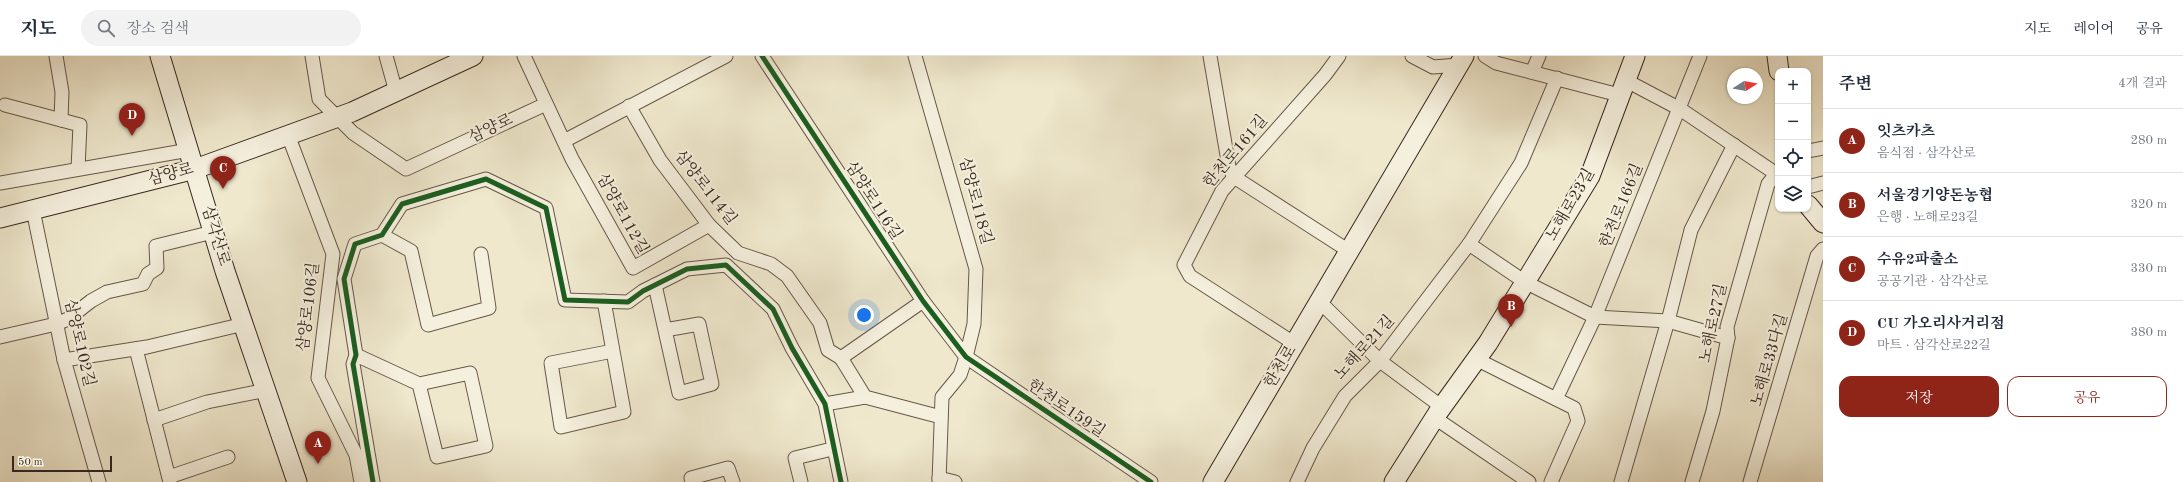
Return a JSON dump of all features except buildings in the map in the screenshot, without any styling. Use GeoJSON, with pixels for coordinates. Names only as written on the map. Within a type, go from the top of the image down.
{"type":"FeatureCollection","features":[{"type":"Feature","properties":{"kind":"street"},"geometry":{"type":"LineString","coordinates":[[56,56],[62,92],[61,120]]}},
{"type":"Feature","properties":{"kind":"street","name":"삼각산로"},"geometry":{"type":"LineString","coordinates":[[160,56],[213,232],[297,482]]}},
{"type":"Feature","properties":{"kind":"street"},"geometry":{"type":"LineString","coordinates":[[312,56],[320,99],[337,118]]}},
{"type":"Feature","properties":{"kind":"street"},"geometry":{"type":"LineString","coordinates":[[386,56],[396,92]]}},
{"type":"Feature","properties":{"kind":"street","name":"삼양로"},"geometry":{"type":"LineString","coordinates":[[0,218],[195,169],[337,118],[473,56]]}},
{"type":"Feature","properties":{"kind":"street","name":"삼양로112길"},"geometry":{"type":"LineString","coordinates":[[524,56],[564,141],[633,268],[709,225]]}},
{"type":"Feature","properties":{"kind":"street"},"geometry":{"type":"LineString","coordinates":[[564,141],[726,56]]}},
{"type":"Feature","properties":{"kind":"street","name":"삼양로116길"},"geometry":{"type":"LineString","coordinates":[[762,56],[923,301],[966,357]]}},
{"type":"Feature","properties":{"kind":"street","name":"삼양로118길"},"geometry":{"type":"LineString","coordinates":[[915,56],[976,270],[974,324],[966,357],[960,375],[942,397],[939,480]]}},
{"type":"Feature","properties":{"kind":"street"},"geometry":{"type":"LineString","coordinates":[[1210,56],[1229,167],[1234,177],[1350,251]]}},
{"type":"Feature","properties":{"kind":"street","name":"한천로161길"},"geometry":{"type":"LineString","coordinates":[[1295,344],[1190,276],[1184,265],[1222,191],[1325,75],[1340,56]]}},
{"type":"Feature","properties":{"kind":"street"},"geometry":{"type":"LineString","coordinates":[[1412,56],[1433,67],[1462,61]]}},
{"type":"Feature","properties":{"kind":"street"},"geometry":{"type":"LineString","coordinates":[[1485,56],[1496,62],[1556,78],[1622,88],[1680,109],[1775,173]]}},
{"type":"Feature","properties":{"kind":"street"},"geometry":{"type":"LineString","coordinates":[[1532,72],[1539,56]]}},
{"type":"Feature","properties":{"kind":"street","name":"노해로23길"},"geometry":{"type":"LineString","coordinates":[[1394,482],[1476,360],[1590,176],[1635,56]]}},
{"type":"Feature","properties":{"kind":"street","name":"한천로166길"},"geometry":{"type":"LineString","coordinates":[[1556,399],[1595,317],[1680,109],[1700,56]]}},
{"type":"Feature","properties":{"kind":"street"},"geometry":{"type":"LineString","coordinates":[[1778,56],[1779,68]]}},
{"type":"Feature","properties":{"kind":"street","name":"한천로"},"geometry":{"type":"LineString","coordinates":[[1213,482],[1462,61]]}},
{"type":"Feature","properties":{"kind":"street","name":"노해로21길"},"geometry":{"type":"LineString","coordinates":[[1297,482],[1313,448],[1345,396],[1380,361],[1469,244],[1521,163],[1556,78]]}},
{"type":"Feature","properties":{"kind":"street","name":"삼양로"},"geometry":{"type":"LineString","coordinates":[[337,118],[353,133],[406,170],[546,104]]}},
{"type":"Feature","properties":{"kind":"street"},"geometry":{"type":"LineString","coordinates":[[4,105],[80,125],[78,169]]}},
{"type":"Feature","properties":{"kind":"street","name":"삼양로114길"},"geometry":{"type":"LineString","coordinates":[[629,106],[660,160],[709,225],[738,253],[771,264],[788,276],[820,323],[828,350],[841,358],[865,397]]}},
{"type":"Feature","properties":{"kind":"street","name":"삼양로106길"},"geometry":{"type":"LineString","coordinates":[[288,135],[333,254],[318,378],[356,455],[361,482]]}},
{"type":"Feature","properties":{"kind":"street"},"geometry":{"type":"LineString","coordinates":[[1621,482],[1668,321],[1692,230],[1734,145]]}},
{"type":"Feature","properties":{"kind":"street"},"geometry":{"type":"LineString","coordinates":[[1811,150],[1823,148]]}},
{"type":"Feature","properties":{"kind":"street"},"geometry":{"type":"LineString","coordinates":[[0,183],[189,150]]}},
{"type":"Feature","properties":{"kind":"street","name":"노해로27길"},"geometry":{"type":"LineString","coordinates":[[1692,482],[1713,411],[1728,338],[1727,327],[1768,184],[1775,176]]}},
{"type":"Feature","properties":{"kind":"street"},"geometry":{"type":"LineString","coordinates":[[373,482],[353,364],[356,355],[344,279],[355,244],[382,235],[402,204],[486,179],[546,208],[565,300],[628,302],[655,285],[687,269],[726,265],[773,309],[792,348],[825,404],[832,449],[841,482]]}},
{"type":"Feature","properties":{"kind":"street"},"geometry":{"type":"LineString","coordinates":[[1811,186],[1823,183]]}},
{"type":"Feature","properties":{"kind":"street"},"geometry":{"type":"LineString","coordinates":[[1811,209],[1823,223]]}},
{"type":"Feature","properties":{"kind":"street","name":"삼양로102길"},"geometry":{"type":"LineString","coordinates":[[33,210],[64,360],[99,482]]}},
{"type":"Feature","properties":{"kind":"street"},"geometry":{"type":"LineString","coordinates":[[0,337],[56,324],[68,319],[91,301],[106,292],[143,284],[148,274],[157,268],[156,246],[213,232]]}},
{"type":"Feature","properties":{"kind":"street"},"geometry":{"type":"LineString","coordinates":[[382,235],[411,251],[428,325],[489,308],[481,254]]}},
{"type":"Feature","properties":{"kind":"street"},"geometry":{"type":"LineString","coordinates":[[1469,244],[1524,282],[1595,317],[1668,321],[1728,338]]}},
{"type":"Feature","properties":{"kind":"street","name":"노해로33다길"},"geometry":{"type":"LineString","coordinates":[[1750,482],[1818,256],[1823,249]]}},
{"type":"Feature","properties":{"kind":"street"},"geometry":{"type":"LineString","coordinates":[[655,285],[665,330],[679,393],[712,384],[700,324],[665,330]]}},
{"type":"Feature","properties":{"kind":"street"},"geometry":{"type":"LineString","coordinates":[[604,301],[624,412],[561,427],[551,363],[613,351]]}},
{"type":"Feature","properties":{"kind":"street"},"geometry":{"type":"LineString","coordinates":[[841,358],[923,301]]}},
{"type":"Feature","properties":{"kind":"street"},"geometry":{"type":"LineString","coordinates":[[1320,302],[1380,361],[1439,413],[1530,482]]}},
{"type":"Feature","properties":{"kind":"street"},"geometry":{"type":"LineString","coordinates":[[64,360],[136,349],[244,324]]}},
{"type":"Feature","properties":{"kind":"street"},"geometry":{"type":"LineString","coordinates":[[136,349],[169,479],[228,457]]}},
{"type":"Feature","properties":{"kind":"street"},"geometry":{"type":"LineString","coordinates":[[356,355],[419,384],[470,373],[486,446],[437,456],[419,384]]}},
{"type":"Feature","properties":{"kind":"street","name":"한천로159길"},"geometry":{"type":"LineString","coordinates":[[966,357],[1151,482]]}},
{"type":"Feature","properties":{"kind":"street"},"geometry":{"type":"LineString","coordinates":[[1476,360],[1574,408],[1578,421],[1551,482]]}},
{"type":"Feature","properties":{"kind":"street"},"geometry":{"type":"LineString","coordinates":[[154,420],[207,402],[267,390]]}},
{"type":"Feature","properties":{"kind":"street"},"geometry":{"type":"LineString","coordinates":[[825,404],[865,397],[941,417]]}},
{"type":"Feature","properties":{"kind":"street"},"geometry":{"type":"LineString","coordinates":[[801,482],[795,458],[832,449]]}},
{"type":"Feature","properties":{"kind":"street"},"geometry":{"type":"LineString","coordinates":[[692,482],[691,478],[728,468],[733,482]]}},
{"type":"Feature","properties":{"kind":"street"},"geometry":{"type":"LineString","coordinates":[[939,480],[956,482]]}},
{"type":"Feature","properties":{"kind":"cycle path"},"geometry":{"type":"LineString","coordinates":[[762,56],[923,301],[966,357],[1151,482]]}},
{"type":"Feature","properties":{"kind":"cycle path"},"geometry":{"type":"LineString","coordinates":[[373,482],[353,364],[356,355],[344,279],[355,244],[382,235],[402,204],[486,179],[546,208],[565,300],[628,302],[643,291],[687,269],[726,265],[773,309],[792,348],[825,404],[841,482]]}},
{"type":"Feature","properties":{"kind":"place","name":"CU 가오리사거리점"},"geometry":{"type":"Point","coordinates":[132,136]}},
{"type":"Feature","properties":{"kind":"place","name":"수유2파출소"},"geometry":{"type":"Point","coordinates":[223,189]}},
{"type":"Feature","properties":{"kind":"place","name":"서울경기양돈농협"},"geometry":{"type":"Point","coordinates":[1511,327]}},
{"type":"Feature","properties":{"kind":"place","name":"잇츠카츠"},"geometry":{"type":"Point","coordinates":[318,464]}}]}
